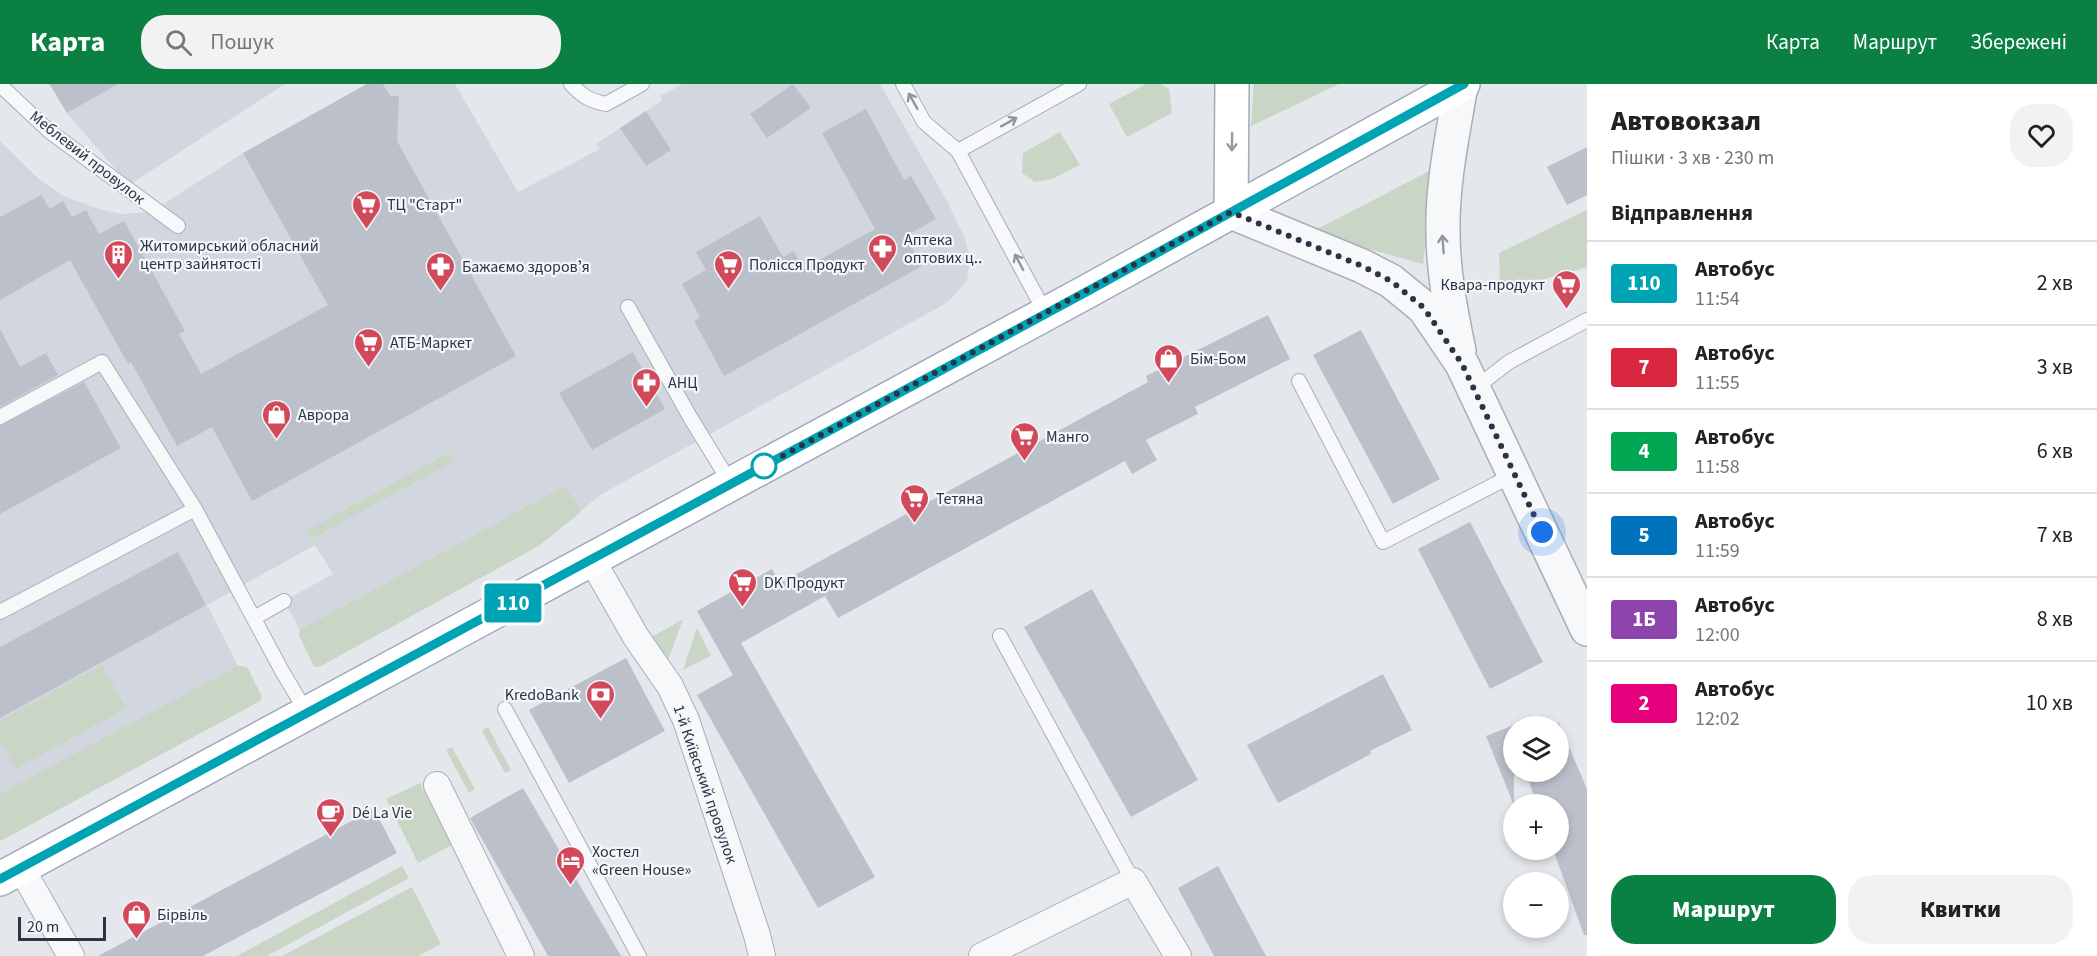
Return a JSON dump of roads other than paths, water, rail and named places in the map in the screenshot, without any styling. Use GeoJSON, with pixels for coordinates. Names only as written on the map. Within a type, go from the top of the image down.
{"type":"FeatureCollection","features":[{"type":"Feature","properties":{"kind":"main road"},"geometry":{"type":"LineString","coordinates":[[1231,212],[1232,84]]}},
{"type":"Feature","properties":{"kind":"main road"},"geometry":{"type":"LineString","coordinates":[[1418,84],[1462,84]]}},
{"type":"Feature","properties":{"kind":"main road"},"geometry":{"type":"LineString","coordinates":[[11,874],[1046,314],[1462,84]]}},
{"type":"Feature","properties":{"kind":"street"},"geometry":{"type":"LineString","coordinates":[[1462,84],[1444,200],[1443,232],[1445,276],[1468,376]]}},
{"type":"Feature","properties":{"kind":"street"},"geometry":{"type":"LineString","coordinates":[[1231,212],[1362,266],[1391,281],[1424,308],[1468,376],[1587,629]]}},
{"type":"Feature","properties":{"kind":"street","name":"1-й Київський провулок"},"geometry":{"type":"LineString","coordinates":[[592,560],[636,637],[670,686],[686,720],[758,935],[762,956]]}},
{"type":"Feature","properties":{"kind":"street"},"geometry":{"type":"LineString","coordinates":[[437,785],[521,956]]}},
{"type":"Feature","properties":{"kind":"street"},"geometry":{"type":"LineString","coordinates":[[11,874],[71,956]]}},
{"type":"Feature","properties":{"kind":"street"},"geometry":{"type":"LineString","coordinates":[[982,956],[1133,881],[1178,956]]}},
{"type":"Feature","properties":{"kind":"lane"},"geometry":{"type":"LineString","coordinates":[[571,84],[581,95],[606,104],[642,84]]}},
{"type":"Feature","properties":{"kind":"lane"},"geometry":{"type":"LineString","coordinates":[[903,84],[924,122],[958,151],[1046,314]]}},
{"type":"Feature","properties":{"kind":"lane"},"geometry":{"type":"LineString","coordinates":[[958,151],[1078,84]]}},
{"type":"Feature","properties":{"kind":"lane","name":"Меблевий провулок"},"geometry":{"type":"LineString","coordinates":[[0,85],[49,131],[178,226]]}},
{"type":"Feature","properties":{"kind":"lane"},"geometry":{"type":"LineString","coordinates":[[628,307],[731,484]]}},
{"type":"Feature","properties":{"kind":"lane"},"geometry":{"type":"LineString","coordinates":[[1468,376],[1509,363],[1587,320]]}},
{"type":"Feature","properties":{"kind":"lane"},"geometry":{"type":"LineString","coordinates":[[0,417],[102,362],[195,509],[307,713]]}},
{"type":"Feature","properties":{"kind":"lane"},"geometry":{"type":"LineString","coordinates":[[1299,381],[1383,542],[1515,474]]}},
{"type":"Feature","properties":{"kind":"lane"},"geometry":{"type":"LineString","coordinates":[[0,612],[195,509]]}},
{"type":"Feature","properties":{"kind":"lane"},"geometry":{"type":"LineString","coordinates":[[254,618],[284,601]]}},
{"type":"Feature","properties":{"kind":"lane"},"geometry":{"type":"LineString","coordinates":[[999,636],[1133,881]]}},
{"type":"Feature","properties":{"kind":"lane"},"geometry":{"type":"LineString","coordinates":[[505,709],[639,956]]}},
{"type":"Feature","properties":{"kind":"place","name":"ТЦ \"Старт\""},"geometry":{"type":"Point","coordinates":[366,230]}},
{"type":"Feature","properties":{"kind":"place","name":"Аптека оптових ц‥"},"geometry":{"type":"Point","coordinates":[883,274]}},
{"type":"Feature","properties":{"kind":"place","name":"Житомирський обласний центр зайнятості"},"geometry":{"type":"Point","coordinates":[119,280]}},
{"type":"Feature","properties":{"kind":"place","name":"Полісся Продукт"},"geometry":{"type":"Point","coordinates":[728,290]}},
{"type":"Feature","properties":{"kind":"place","name":"Бажаємо здоровʼя"},"geometry":{"type":"Point","coordinates":[441,292]}},
{"type":"Feature","properties":{"kind":"place","name":"Квара-продукт"},"geometry":{"type":"Point","coordinates":[1566,310]}},
{"type":"Feature","properties":{"kind":"place","name":"АТБ-Маркет"},"geometry":{"type":"Point","coordinates":[369,368]}},
{"type":"Feature","properties":{"kind":"place","name":"Бім-Бом"},"geometry":{"type":"Point","coordinates":[1169,384]}},
{"type":"Feature","properties":{"kind":"place","name":"АНЦ"},"geometry":{"type":"Point","coordinates":[647,408]}},
{"type":"Feature","properties":{"kind":"place","name":"Аврора"},"geometry":{"type":"Point","coordinates":[277,440]}},
{"type":"Feature","properties":{"kind":"place","name":"Манго"},"geometry":{"type":"Point","coordinates":[1025,462]}},
{"type":"Feature","properties":{"kind":"place","name":"Тетяна"},"geometry":{"type":"Point","coordinates":[915,524]}},
{"type":"Feature","properties":{"kind":"place","name":"DK Продукт"},"geometry":{"type":"Point","coordinates":[743,608]}},
{"type":"Feature","properties":{"kind":"place","name":"KredoBank"},"geometry":{"type":"Point","coordinates":[600,720]}},
{"type":"Feature","properties":{"kind":"place","name":"Dé La Vie"},"geometry":{"type":"Point","coordinates":[331,838]}},
{"type":"Feature","properties":{"kind":"place","name":"Хостел «Green House»"},"geometry":{"type":"Point","coordinates":[571,886]}},
{"type":"Feature","properties":{"kind":"place","name":"Бірвіль"},"geometry":{"type":"Point","coordinates":[136,940]}}]}
